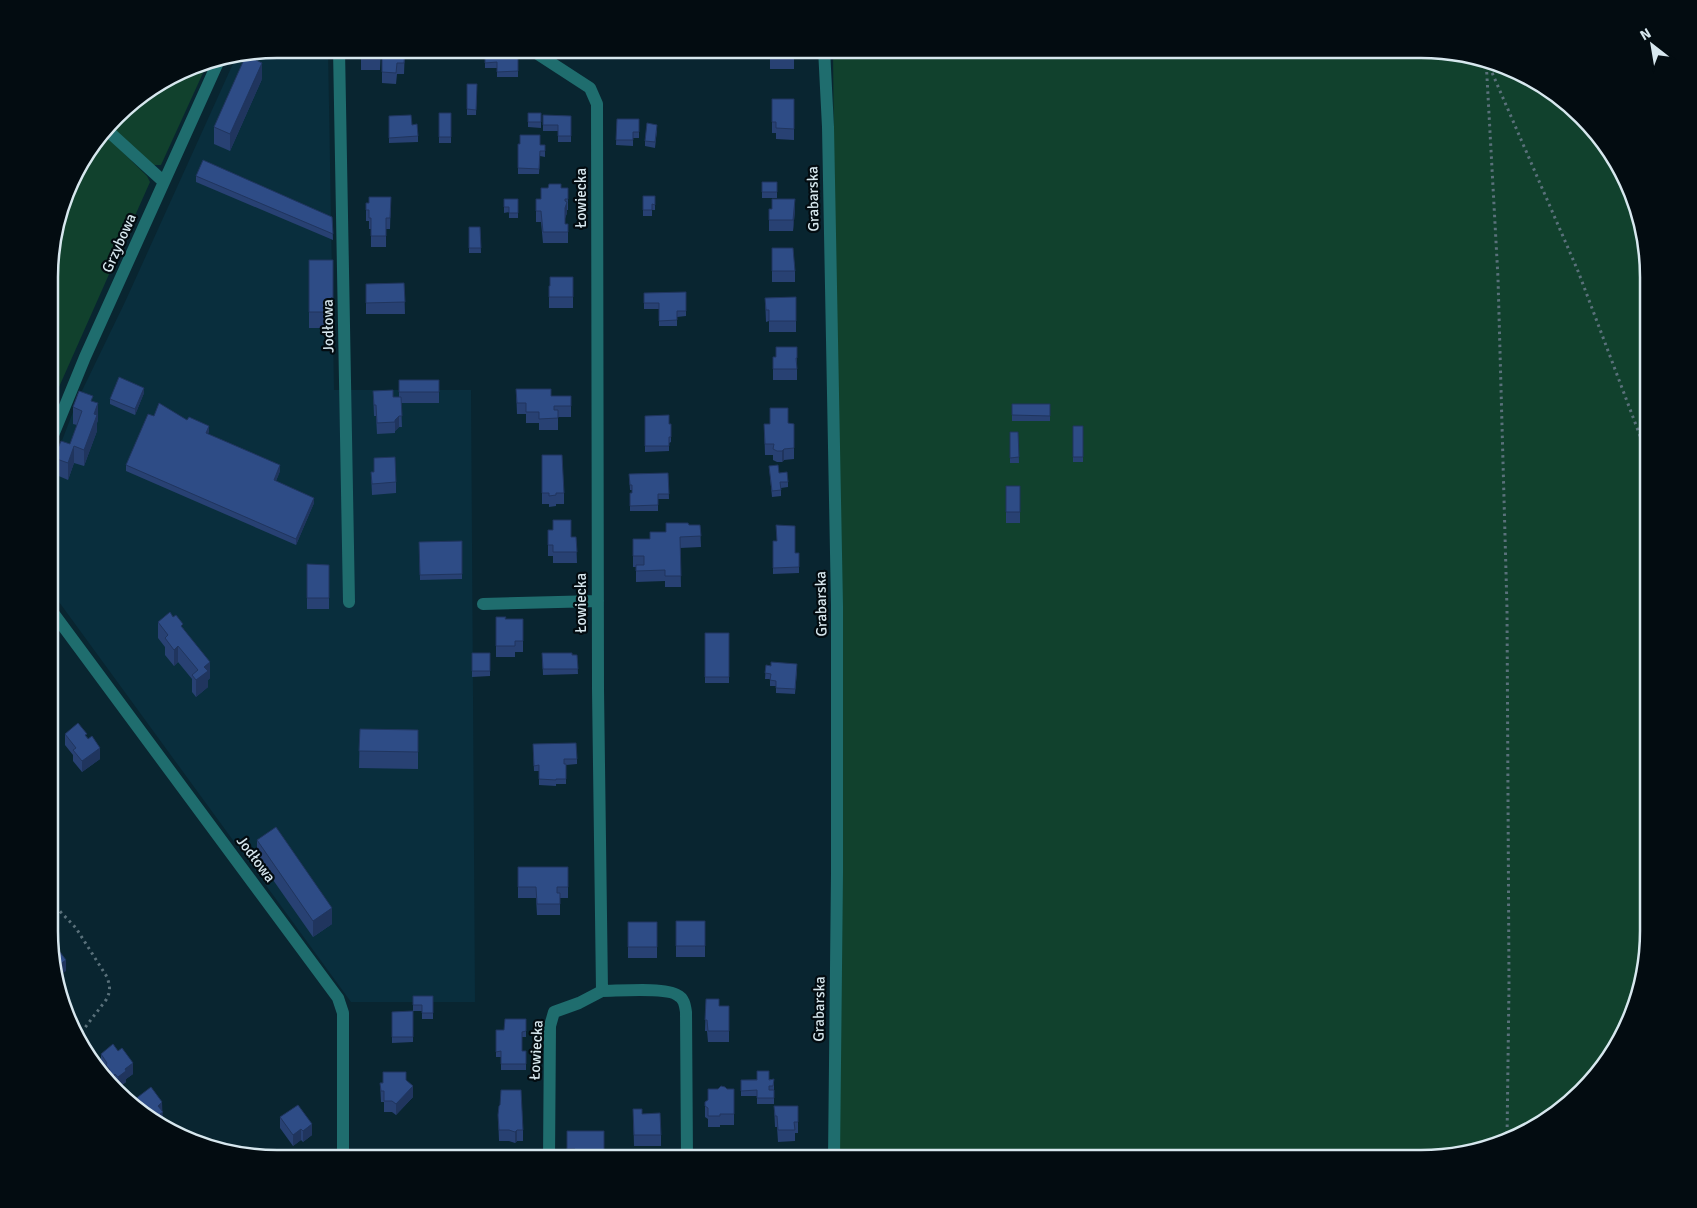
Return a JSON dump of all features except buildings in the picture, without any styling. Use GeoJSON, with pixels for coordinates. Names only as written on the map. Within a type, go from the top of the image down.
{"type":"FeatureCollection","features":[{"type":"Feature","properties":{"kind":"street","name":"Jodłowa"},"geometry":{"type":"LineString","coordinates":[[339,58],[349,602]]}},
{"type":"Feature","properties":{"kind":"street","name":"Łowiecka"},"geometry":{"type":"LineString","coordinates":[[544,58],[590,88],[597,104],[598,601],[602,991],[579,1003],[554,1012],[550,1026],[550,1150]]}},
{"type":"Feature","properties":{"kind":"street","name":"Grabarska"},"geometry":{"type":"LineString","coordinates":[[824,58],[828,127],[837,606],[834,1150]]}},
{"type":"Feature","properties":{"kind":"street","name":"Grzybowa"},"geometry":{"type":"LineString","coordinates":[[58,423],[85,357],[216,66]]}},
{"type":"Feature","properties":{"kind":"street"},"geometry":{"type":"LineString","coordinates":[[111,133],[164,182]]}},
{"type":"Feature","properties":{"kind":"street"},"geometry":{"type":"LineString","coordinates":[[483,604],[598,601]]}},
{"type":"Feature","properties":{"kind":"street","name":"Jodłowa"},"geometry":{"type":"LineString","coordinates":[[58,619],[338,998],[343,1013],[343,1150]]}},
{"type":"Feature","properties":{"kind":"street"},"geometry":{"type":"LineString","coordinates":[[602,991],[667,991],[678,995],[684,1001],[686,1012],[687,1150]]}},
{"type":"Feature","properties":{"kind":"path"},"geometry":{"type":"LineString","coordinates":[[1486,68],[1498,278],[1507,609],[1509,985],[1507,1133]]}},
{"type":"Feature","properties":{"kind":"path"},"geometry":{"type":"LineString","coordinates":[[1490,69],[1578,271],[1640,436]]}},
{"type":"Feature","properties":{"kind":"path"},"geometry":{"type":"LineString","coordinates":[[58,909],[76,928],[107,977],[110,986],[106,1000],[82,1032]]}},
{"type":"Feature","properties":{"kind":"shaded area"},"geometry":{"type":"Polygon","coordinates":[[[262,58],[328,58],[334,390],[471,390],[475,1002],[351,1002],[58,601],[58,451],[78,399],[125,302],[234,62],[262,58]]]}},
{"type":"Feature","properties":{"kind":"green space"},"geometry":{"type":"Polygon","coordinates":[[[833,58],[1435,58],[1449,59],[1491,69],[1518,80],[1542,94],[1565,112],[1585,132],[1603,155],[1617,179],[1632,220],[1638,248],[1640,276],[1640,932],[1638,960],[1628,1002],[1617,1029],[1603,1053],[1585,1076],[1565,1096],[1542,1114],[1505,1134],[1449,1149],[839,1150],[838,589],[833,58]]]}},
{"type":"Feature","properties":{"kind":"green space"},"geometry":{"type":"Polygon","coordinates":[[[205,70],[161,165],[152,165],[114,130],[132,112],[155,94],[179,80],[205,70]]]}},
{"type":"Feature","properties":{"kind":"green space"},"geometry":{"type":"Polygon","coordinates":[[[108,137],[147,176],[150,182],[58,389],[59,248],[74,192],[94,155],[108,137]]]}}]}
